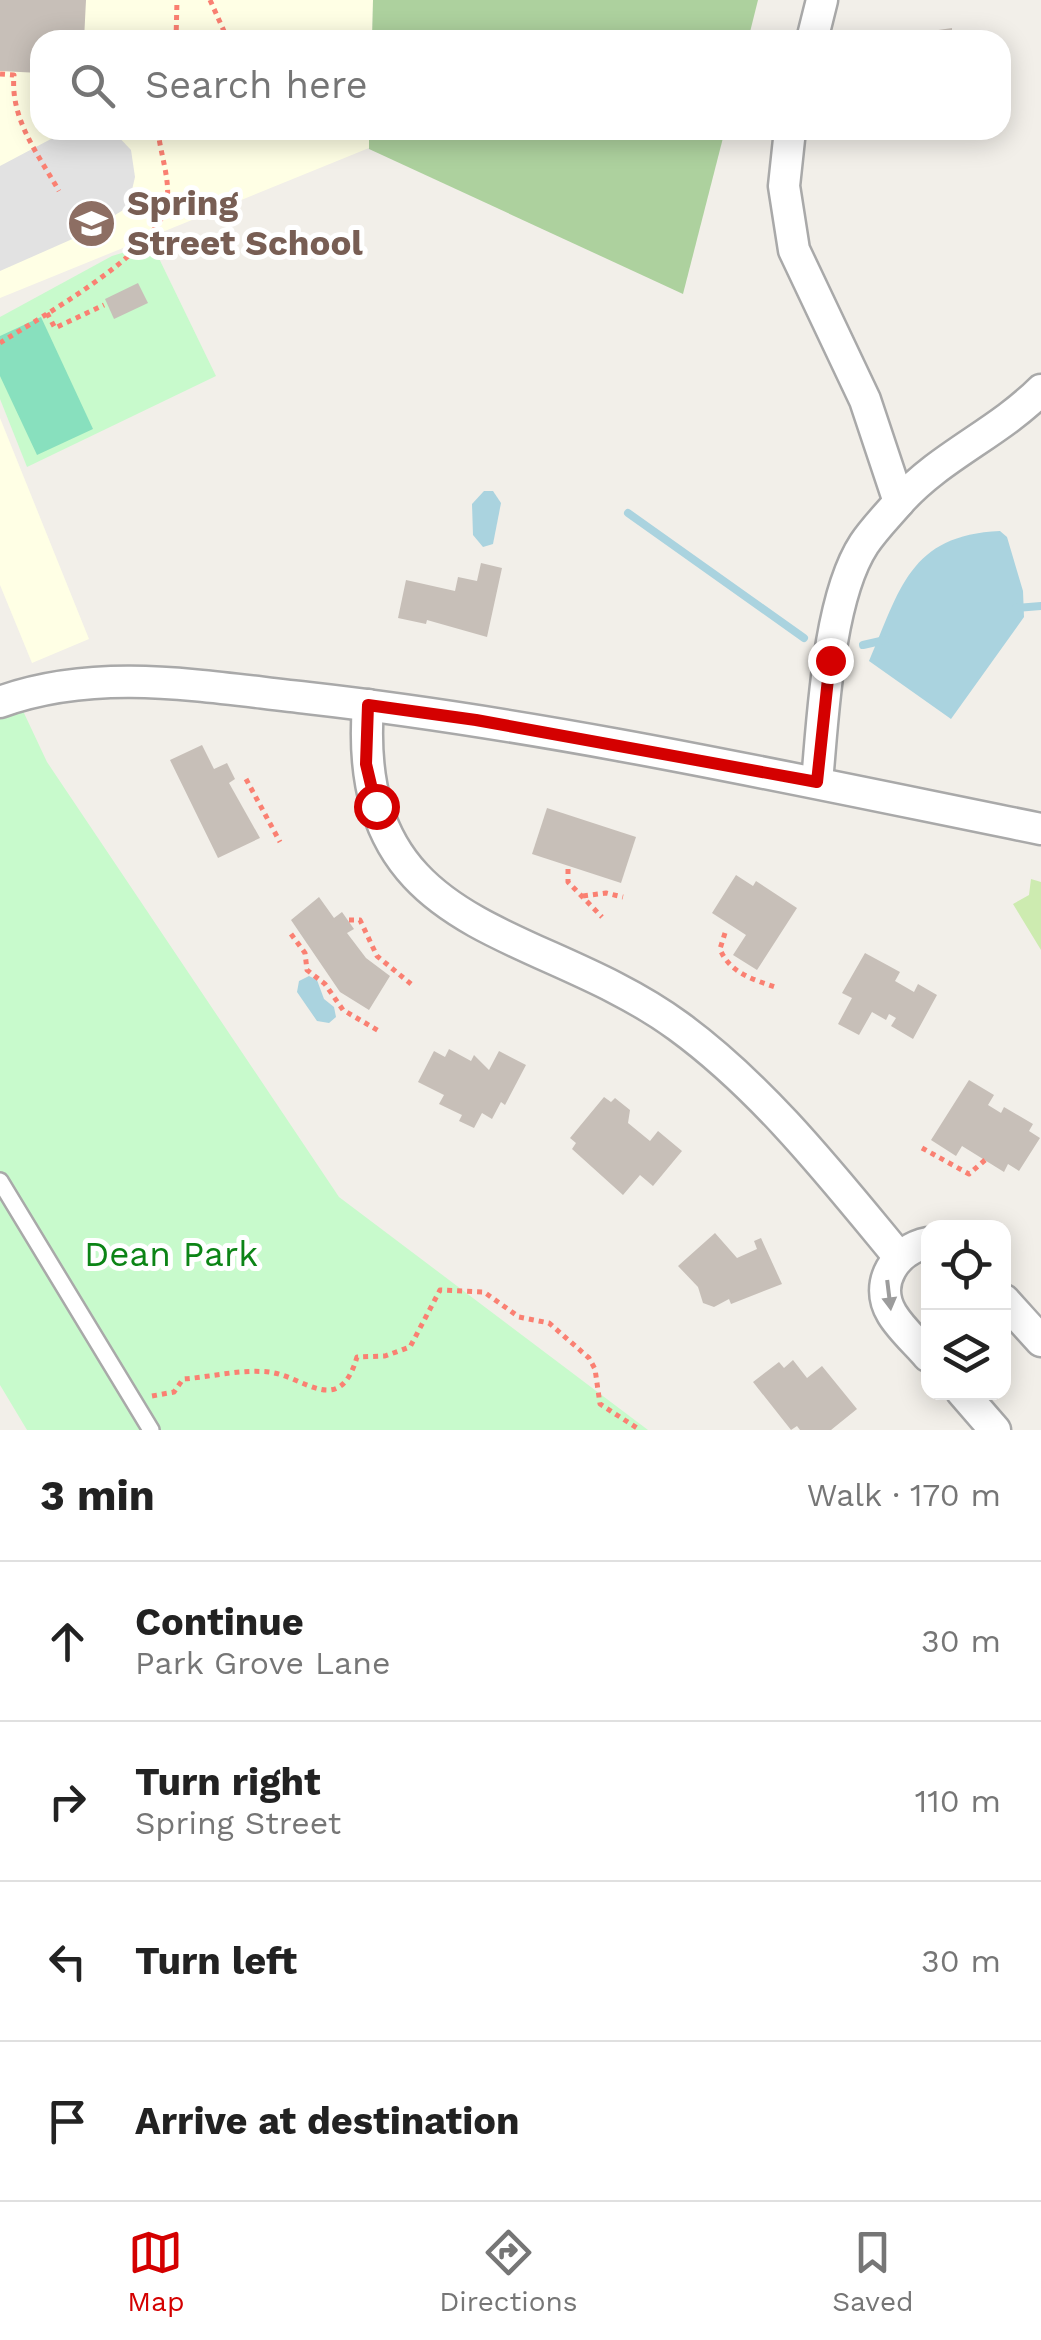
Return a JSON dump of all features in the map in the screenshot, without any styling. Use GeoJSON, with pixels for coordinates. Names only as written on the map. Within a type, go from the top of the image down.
{"type":"FeatureCollection","features":[{"type":"Feature","properties":{"kind":"street"},"geometry":{"type":"LineString","coordinates":[[814,30],[822,0]]}},
{"type":"Feature","properties":{"kind":"street"},"geometry":{"type":"LineString","coordinates":[[789,140],[784,186],[794,250],[864,400],[898,502]]}},
{"type":"Feature","properties":{"kind":"street"},"geometry":{"type":"LineString","coordinates":[[817,782],[840,606],[862,547],[898,502],[933,468],[996,430],[1041,390]]}},
{"type":"Feature","properties":{"kind":"street"},"geometry":{"type":"LineString","coordinates":[[0,702],[58,685],[111,681],[205,686],[368,705],[476,720],[817,782],[1041,829]]}},
{"type":"Feature","properties":{"kind":"street"},"geometry":{"type":"LineString","coordinates":[[368,705],[366,764],[376,806],[406,862],[434,894],[486,931],[564,962],[636,999],[701,1044],[780,1120],[899,1257]]}},
{"type":"Feature","properties":{"kind":"street"},"geometry":{"type":"LineString","coordinates":[[921,1247],[899,1257],[886,1281],[886,1299],[893,1316],[921,1348]]}},
{"type":"Feature","properties":{"kind":"street"},"geometry":{"type":"LineString","coordinates":[[1011,1308],[1041,1341]]}},
{"type":"Feature","properties":{"kind":"street"},"geometry":{"type":"LineString","coordinates":[[969,1400],[995,1430]]}},
{"type":"Feature","properties":{"kind":"lane"},"geometry":{"type":"LineString","coordinates":[[0,1181],[151,1430]]}},
{"type":"Feature","properties":{"kind":"path"},"geometry":{"type":"LineString","coordinates":[[176,0],[176,30]]}},
{"type":"Feature","properties":{"kind":"path"},"geometry":{"type":"LineString","coordinates":[[210,0],[224,30]]}},
{"type":"Feature","properties":{"kind":"path"},"geometry":{"type":"LineString","coordinates":[[0,74],[14,75],[12,94],[25,134],[59,191]]}},
{"type":"Feature","properties":{"kind":"path"},"geometry":{"type":"LineString","coordinates":[[0,343],[47,313],[156,229],[166,205],[159,140]]}},
{"type":"Feature","properties":{"kind":"path"},"geometry":{"type":"LineString","coordinates":[[47,313],[55,328],[104,305]]}},
{"type":"Feature","properties":{"kind":"path"},"geometry":{"type":"LineString","coordinates":[[246,779],[280,842]]}},
{"type":"Feature","properties":{"kind":"path"},"geometry":{"type":"LineString","coordinates":[[568,869],[568,882],[602,917]]}},
{"type":"Feature","properties":{"kind":"path"},"geometry":{"type":"LineString","coordinates":[[583,896],[606,892],[623,897]]}},
{"type":"Feature","properties":{"kind":"path"},"geometry":{"type":"LineString","coordinates":[[349,920],[360,920],[377,956],[411,984]]}},
{"type":"Feature","properties":{"kind":"path"},"geometry":{"type":"LineString","coordinates":[[725,932],[720,950],[725,962],[747,977],[778,988]]}},
{"type":"Feature","properties":{"kind":"path"},"geometry":{"type":"LineString","coordinates":[[290,934],[305,954],[307,970],[325,984],[332,999],[379,1030]]}},
{"type":"Feature","properties":{"kind":"path"},"geometry":{"type":"LineString","coordinates":[[922,1148],[969,1174],[984,1160]]}},
{"type":"Feature","properties":{"kind":"path"},"geometry":{"type":"LineString","coordinates":[[135,1402],[174,1392],[183,1379],[245,1371],[274,1373],[322,1391],[336,1388],[346,1381],[357,1357],[385,1356],[410,1346],[440,1290],[473,1291],[484,1292],[519,1317],[549,1322],[589,1358],[595,1369],[600,1404],[640,1430]]}},
{"type":"Feature","properties":{"kind":"shaded area","name":"Spring Street School"},"geometry":{"type":"Polygon","coordinates":[[[0,0],[373,0],[372,30],[30,30],[30,140],[369,140],[369,148],[0,298],[0,0]]]}},
{"type":"Feature","properties":{"kind":"shaded area"},"geometry":{"type":"Polygon","coordinates":[[[49,140],[122,140],[131,150],[135,177],[128,207],[86,233],[0,271],[0,166],[49,140]]]}},
{"type":"Feature","properties":{"kind":"shaded area"},"geometry":{"type":"Polygon","coordinates":[[[0,418],[89,639],[32,663],[0,585],[0,418]]]}},
{"type":"Feature","properties":{"kind":"green space"},"geometry":{"type":"Polygon","coordinates":[[[373,0],[758,0],[750,30],[372,30],[373,0]]]}},
{"type":"Feature","properties":{"kind":"green space"},"geometry":{"type":"Polygon","coordinates":[[[369,140],[722,140],[683,294],[369,149],[369,140]]]}},
{"type":"Feature","properties":{"kind":"green space"},"geometry":{"type":"Polygon","coordinates":[[[152,244],[216,376],[27,467],[0,399],[0,317],[112,256],[152,244]]]}},
{"type":"Feature","properties":{"kind":"green space"},"geometry":{"type":"Polygon","coordinates":[[[41,317],[93,429],[37,455],[0,376],[0,336],[41,317]]]}},
{"type":"Feature","properties":{"kind":"green space","name":"Dean Park"},"geometry":{"type":"Polygon","coordinates":[[[16,696],[47,762],[339,1197],[648,1430],[27,1430],[0,1385],[0,702],[16,696]]]}},
{"type":"Feature","properties":{"kind":"green space"},"geometry":{"type":"Polygon","coordinates":[[[1031,879],[1041,882],[1041,950],[1013,904],[1029,895],[1031,879]]]}},
{"type":"Feature","properties":{"kind":"water"},"geometry":{"type":"Polygon","coordinates":[[[484,491],[493,491],[501,503],[493,544],[483,547],[473,535],[472,504],[484,491]]]}},
{"type":"Feature","properties":{"kind":"water"},"geometry":{"type":"Polygon","coordinates":[[[1000,531],[1007,537],[1023,591],[1024,617],[951,719],[869,661],[900,590],[927,555],[970,535],[1000,531]]]}},
{"type":"Feature","properties":{"kind":"water"},"geometry":{"type":"Polygon","coordinates":[[[309,976],[317,980],[324,999],[334,1007],[336,1017],[329,1023],[317,1021],[297,992],[299,981],[309,976]]]}},
{"type":"Feature","properties":{"kind":"building"},"geometry":{"type":"Polygon","coordinates":[[[0,0],[86,0],[84,30],[30,30],[30,72],[0,71],[0,0]]]}},
{"type":"Feature","properties":{"kind":"building"},"geometry":{"type":"Polygon","coordinates":[[[138,283],[148,303],[114,319],[105,299],[138,283]]]}},
{"type":"Feature","properties":{"kind":"building"},"geometry":{"type":"Polygon","coordinates":[[[481,563],[502,568],[487,637],[427,620],[426,624],[398,618],[406,580],[455,591],[458,577],[477,581],[481,563]]]}},
{"type":"Feature","properties":{"kind":"building"},"geometry":{"type":"Polygon","coordinates":[[[202,745],[214,769],[227,763],[235,779],[229,783],[260,838],[218,858],[170,760],[202,745]]]}},
{"type":"Feature","properties":{"kind":"building"},"geometry":{"type":"Polygon","coordinates":[[[547,808],[636,837],[621,883],[532,854],[547,808]]]}},
{"type":"Feature","properties":{"kind":"building"},"geometry":{"type":"Polygon","coordinates":[[[736,875],[753,886],[756,881],[797,908],[757,970],[733,955],[746,935],[712,913],[736,875]]]}},
{"type":"Feature","properties":{"kind":"building"},"geometry":{"type":"Polygon","coordinates":[[[319,897],[334,918],[342,912],[354,929],[347,933],[366,958],[390,976],[369,1010],[340,992],[291,920],[319,897]]]}},
{"type":"Feature","properties":{"kind":"building"},"geometry":{"type":"Polygon","coordinates":[[[865,953],[900,972],[895,981],[914,992],[918,984],[937,995],[913,1039],[891,1026],[896,1018],[889,1014],[886,1020],[872,1012],[859,1035],[838,1024],[852,998],[842,993],[865,953]]]}},
{"type":"Feature","properties":{"kind":"building"},"geometry":{"type":"Polygon","coordinates":[[[449,1049],[471,1061],[474,1055],[489,1070],[499,1051],[526,1065],[505,1105],[501,1102],[492,1119],[482,1113],[474,1128],[459,1121],[462,1115],[439,1104],[444,1095],[418,1082],[434,1051],[445,1057],[449,1049]]]}},
{"type":"Feature","properties":{"kind":"building"},"geometry":{"type":"Polygon","coordinates":[[[969,1080],[994,1095],[988,1105],[1001,1113],[1004,1107],[1033,1124],[1029,1131],[1040,1138],[1019,1171],[1008,1164],[1004,1172],[962,1146],[956,1156],[931,1140],[969,1080]]]}},
{"type":"Feature","properties":{"kind":"building"},"geometry":{"type":"Polygon","coordinates":[[[604,1097],[611,1102],[615,1098],[630,1110],[628,1123],[650,1141],[658,1131],[682,1151],[653,1186],[640,1175],[623,1195],[572,1149],[576,1143],[570,1138],[604,1097]]]}},
{"type":"Feature","properties":{"kind":"building"},"geometry":{"type":"Polygon","coordinates":[[[715,1233],[737,1258],[757,1249],[754,1241],[761,1238],[782,1284],[731,1304],[729,1299],[714,1307],[703,1303],[698,1287],[678,1266],[715,1233]]]}},
{"type":"Feature","properties":{"kind":"building"},"geometry":{"type":"Polygon","coordinates":[[[793,1360],[807,1378],[822,1366],[857,1409],[831,1430],[800,1430],[797,1426],[791,1430],[753,1382],[779,1362],[784,1368],[793,1360]]]}},
{"type":"Feature","properties":{"kind":"waterway"},"geometry":{"type":"LineString","coordinates":[[628,513],[804,638]]}},
{"type":"Feature","properties":{"kind":"waterway"},"geometry":{"type":"LineString","coordinates":[[1016,608],[1041,606]]}},
{"type":"Feature","properties":{"kind":"waterway"},"geometry":{"type":"LineString","coordinates":[[863,645],[885,640]]}},
{"type":"Feature","properties":{"kind":"place","name":"Spring Street School"},"geometry":{"type":"Point","coordinates":[92,223]}},
{"type":"Feature","properties":{"kind":"route"},"geometry":{"type":"LineString","coordinates":[[376,806],[366,764],[368,705],[476,720],[817,782],[830,660]]}}]}
